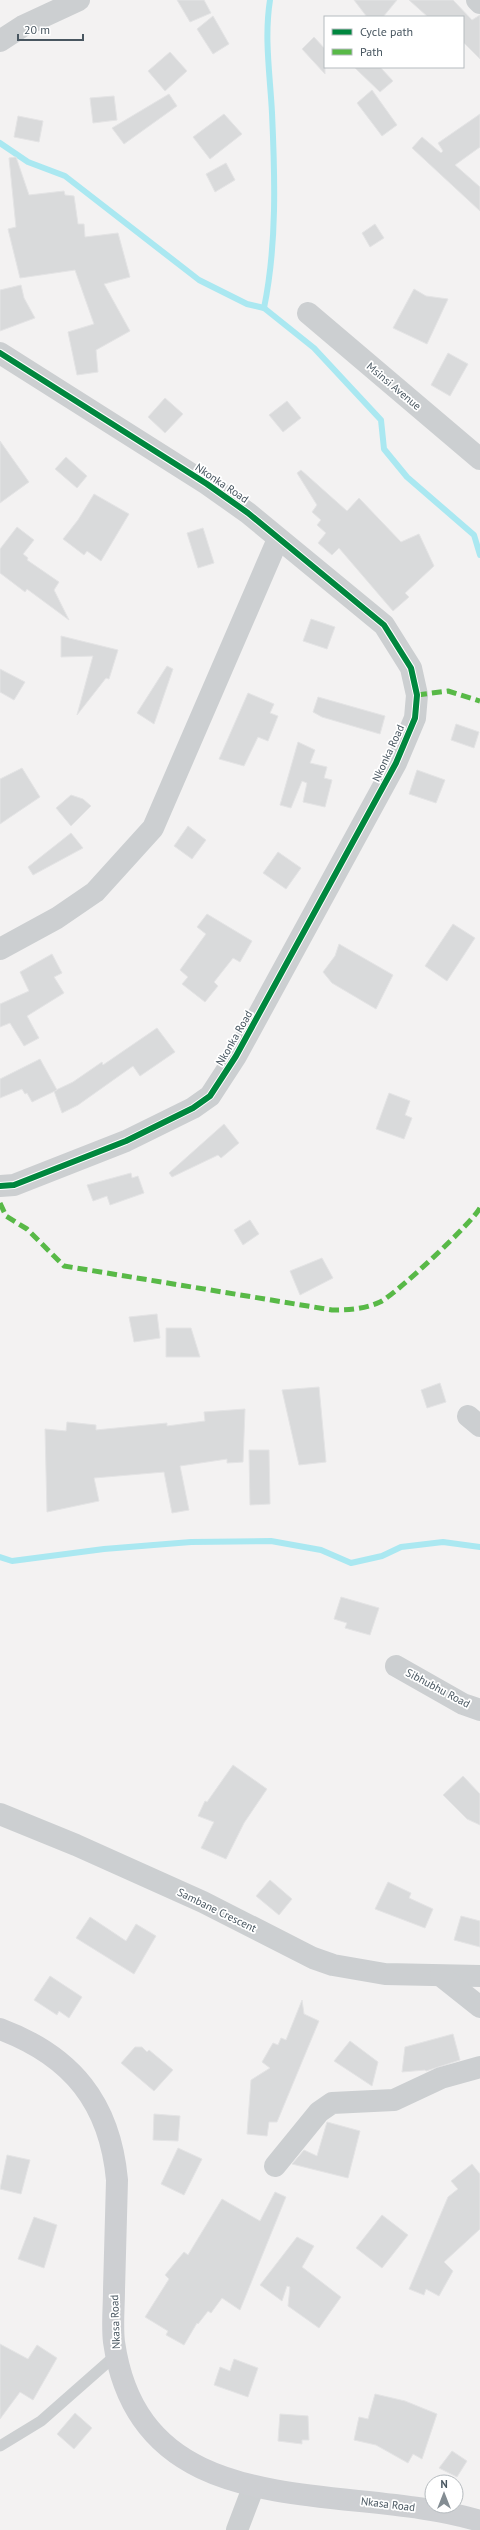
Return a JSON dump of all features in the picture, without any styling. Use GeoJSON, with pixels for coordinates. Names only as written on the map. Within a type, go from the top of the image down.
{"type":"FeatureCollection","features":[{"type":"Feature","properties":{"kind":"street"},"geometry":{"type":"LineString","coordinates":[[0,41],[23,26],[79,0]]}},
{"type":"Feature","properties":{"kind":"street"},"geometry":{"type":"LineString","coordinates":[[477,0],[480,3]]}},
{"type":"Feature","properties":{"kind":"street","name":"Msinsi Avenue"},"geometry":{"type":"LineString","coordinates":[[308,313],[480,460]]}},
{"type":"Feature","properties":{"kind":"street","name":"Nkonka Road"},"geometry":{"type":"LineString","coordinates":[[0,352],[207,484],[248,513],[384,625],[411,668],[417,695],[415,718],[396,763],[236,1056],[210,1096],[193,1108],[126,1141],[14,1185],[0,1186]]}},
{"type":"Feature","properties":{"kind":"street"},"geometry":{"type":"LineString","coordinates":[[0,949],[57,918],[95,892],[153,828],[278,539]]}},
{"type":"Feature","properties":{"kind":"street","name":"Sibhubhu Road"},"geometry":{"type":"LineString","coordinates":[[396,1666],[464,1704],[480,1710]]}},
{"type":"Feature","properties":{"kind":"street","name":"Sambane Crescent"},"geometry":{"type":"LineString","coordinates":[[0,1814],[76,1844],[204,1902],[313,1958],[358,1971],[385,1974],[480,1976]]}},
{"type":"Feature","properties":{"kind":"street"},"geometry":{"type":"LineString","coordinates":[[440,1976],[480,2007]]}},
{"type":"Feature","properties":{"kind":"street","name":"Nkasa Road"},"geometry":{"type":"LineString","coordinates":[[0,2029],[43,2049],[69,2069],[96,2105],[110,2138],[117,2180],[114,2326],[116,2355],[125,2387],[132,2402],[164,2445],[204,2472],[254,2488],[436,2510],[480,2521]]}},
{"type":"Feature","properties":{"kind":"street"},"geometry":{"type":"LineString","coordinates":[[275,2166],[320,2112],[332,2103],[394,2100],[442,2078],[480,2067]]}},
{"type":"Feature","properties":{"kind":"street"},"geometry":{"type":"LineString","coordinates":[[237,2530],[254,2488]]}},
{"type":"Feature","properties":{"kind":"lane"},"geometry":{"type":"LineString","coordinates":[[0,2446],[41,2421],[116,2355]]}},
{"type":"Feature","properties":{"kind":"building"},"geometry":{"type":"Polygon","coordinates":[[[177,0],[204,0],[211,13],[190,22],[177,0]]]}},
{"type":"Feature","properties":{"kind":"building"},"geometry":{"type":"Polygon","coordinates":[[[354,0],[397,0],[384,16],[366,16],[354,0]]]}},
{"type":"Feature","properties":{"kind":"building"},"geometry":{"type":"Polygon","coordinates":[[[409,0],[453,0],[472,20],[480,15],[480,59],[464,43],[464,16],[427,16],[409,0]]]}},
{"type":"Feature","properties":{"kind":"building"},"geometry":{"type":"Polygon","coordinates":[[[213,16],[229,44],[213,54],[197,29],[213,16]]]}},
{"type":"Feature","properties":{"kind":"building"},"geometry":{"type":"Polygon","coordinates":[[[314,37],[324,48],[325,74],[302,49],[314,37]]]}},
{"type":"Feature","properties":{"kind":"building"},"geometry":{"type":"Polygon","coordinates":[[[170,52],[187,71],[165,91],[148,71],[170,52]]]}},
{"type":"Feature","properties":{"kind":"building"},"geometry":{"type":"Polygon","coordinates":[[[355,68],[381,68],[393,81],[380,92],[355,68]]]}},
{"type":"Feature","properties":{"kind":"building"},"geometry":{"type":"Polygon","coordinates":[[[372,90],[397,125],[382,136],[357,103],[372,90]]]}},
{"type":"Feature","properties":{"kind":"building"},"geometry":{"type":"Polygon","coordinates":[[[169,94],[177,106],[124,144],[112,128],[169,94]]]}},
{"type":"Feature","properties":{"kind":"building"},"geometry":{"type":"Polygon","coordinates":[[[114,96],[117,120],[93,123],[90,98],[114,96]]]}},
{"type":"Feature","properties":{"kind":"building"},"geometry":{"type":"Polygon","coordinates":[[[224,114],[242,134],[210,159],[193,137],[224,114]]]}},
{"type":"Feature","properties":{"kind":"building"},"geometry":{"type":"Polygon","coordinates":[[[480,114],[480,147],[455,165],[480,187],[480,211],[412,148],[422,137],[441,153],[443,151],[438,143],[480,114]]]}},
{"type":"Feature","properties":{"kind":"building"},"geometry":{"type":"Polygon","coordinates":[[[18,116],[43,121],[39,142],[14,137],[18,116]]]}},
{"type":"Feature","properties":{"kind":"building"},"geometry":{"type":"Polygon","coordinates":[[[16,157],[29,195],[64,191],[65,195],[74,196],[78,224],[84,224],[85,237],[118,233],[130,277],[104,284],[130,331],[96,350],[98,372],[77,375],[68,332],[94,324],[75,270],[20,278],[8,229],[16,227],[9,158],[16,157]]]}},
{"type":"Feature","properties":{"kind":"building"},"geometry":{"type":"Polygon","coordinates":[[[226,163],[235,180],[215,192],[206,174],[226,163]]]}},
{"type":"Feature","properties":{"kind":"building"},"geometry":{"type":"Polygon","coordinates":[[[375,224],[384,238],[370,247],[362,233],[375,224]]]}},
{"type":"Feature","properties":{"kind":"building"},"geometry":{"type":"Polygon","coordinates":[[[21,285],[24,298],[35,318],[0,331],[0,290],[21,285]]]}},
{"type":"Feature","properties":{"kind":"building"},"geometry":{"type":"Polygon","coordinates":[[[414,289],[426,296],[448,299],[427,344],[393,328],[414,289]]]}},
{"type":"Feature","properties":{"kind":"building"},"geometry":{"type":"Polygon","coordinates":[[[448,353],[468,364],[450,396],[431,385],[448,353]]]}},
{"type":"Feature","properties":{"kind":"building"},"geometry":{"type":"Polygon","coordinates":[[[165,398],[183,414],[165,433],[148,417],[165,398]]]}},
{"type":"Feature","properties":{"kind":"building"},"geometry":{"type":"Polygon","coordinates":[[[287,401],[301,418],[283,432],[269,415],[287,401]]]}},
{"type":"Feature","properties":{"kind":"building"},"geometry":{"type":"Polygon","coordinates":[[[0,441],[29,482],[0,503],[0,441]]]}},
{"type":"Feature","properties":{"kind":"building"},"geometry":{"type":"Polygon","coordinates":[[[66,457],[87,476],[77,488],[55,469],[66,457]]]}},
{"type":"Feature","properties":{"kind":"building"},"geometry":{"type":"Polygon","coordinates":[[[301,470],[347,511],[359,498],[401,542],[419,534],[434,566],[405,593],[409,597],[393,611],[339,548],[332,555],[318,543],[326,533],[317,525],[321,520],[312,512],[317,505],[297,473],[301,470]]]}},
{"type":"Feature","properties":{"kind":"building"},"geometry":{"type":"Polygon","coordinates":[[[94,494],[129,514],[101,561],[87,551],[84,555],[63,539],[78,520],[94,494]]]}},
{"type":"Feature","properties":{"kind":"building"},"geometry":{"type":"Polygon","coordinates":[[[17,527],[34,540],[23,554],[28,558],[27,560],[59,582],[54,590],[69,620],[27,589],[25,592],[0,573],[0,549],[17,527]]]}},
{"type":"Feature","properties":{"kind":"building"},"geometry":{"type":"Polygon","coordinates":[[[203,528],[214,563],[198,568],[187,533],[203,528]]]}},
{"type":"Feature","properties":{"kind":"building"},"geometry":{"type":"Polygon","coordinates":[[[311,619],[335,627],[327,649],[303,641],[311,619]]]}},
{"type":"Feature","properties":{"kind":"building"},"geometry":{"type":"Polygon","coordinates":[[[61,636],[118,650],[109,679],[106,678],[77,715],[93,656],[61,657],[61,636]]]}},
{"type":"Feature","properties":{"kind":"building"},"geometry":{"type":"Polygon","coordinates":[[[167,666],[173,669],[154,724],[137,713],[167,666]]]}},
{"type":"Feature","properties":{"kind":"building"},"geometry":{"type":"Polygon","coordinates":[[[0,669],[25,682],[14,700],[0,692],[0,669]]]}},
{"type":"Feature","properties":{"kind":"building"},"geometry":{"type":"Polygon","coordinates":[[[248,693],[274,704],[270,713],[278,716],[268,741],[258,737],[244,766],[219,759],[248,693]]]}},
{"type":"Feature","properties":{"kind":"building"},"geometry":{"type":"Polygon","coordinates":[[[318,697],[385,716],[380,734],[322,717],[313,712],[318,697]]]}},
{"type":"Feature","properties":{"kind":"building"},"geometry":{"type":"Polygon","coordinates":[[[456,724],[479,732],[474,748],[451,740],[456,724]]]}},
{"type":"Feature","properties":{"kind":"building"},"geometry":{"type":"Polygon","coordinates":[[[298,742],[315,750],[310,763],[327,767],[324,778],[332,780],[325,807],[303,802],[307,783],[302,781],[291,808],[280,805],[298,742]]]}},
{"type":"Feature","properties":{"kind":"building"},"geometry":{"type":"Polygon","coordinates":[[[22,768],[40,797],[0,824],[0,779],[22,768]]]}},
{"type":"Feature","properties":{"kind":"building"},"geometry":{"type":"Polygon","coordinates":[[[417,770],[445,780],[436,803],[409,794],[417,770]]]}},
{"type":"Feature","properties":{"kind":"building"},"geometry":{"type":"Polygon","coordinates":[[[71,795],[83,799],[91,806],[71,826],[56,808],[71,795]]]}},
{"type":"Feature","properties":{"kind":"building"},"geometry":{"type":"Polygon","coordinates":[[[188,826],[206,840],[192,859],[174,846],[188,826]]]}},
{"type":"Feature","properties":{"kind":"building"},"geometry":{"type":"Polygon","coordinates":[[[71,833],[83,848],[33,875],[28,867],[71,833]]]}},
{"type":"Feature","properties":{"kind":"building"},"geometry":{"type":"Polygon","coordinates":[[[278,852],[301,868],[286,889],[263,873],[278,852]]]}},
{"type":"Feature","properties":{"kind":"building"},"geometry":{"type":"Polygon","coordinates":[[[207,914],[252,941],[240,962],[233,958],[214,982],[218,986],[205,1002],[182,984],[188,977],[180,970],[206,934],[197,927],[207,914]]]}},
{"type":"Feature","properties":{"kind":"building"},"geometry":{"type":"Polygon","coordinates":[[[453,924],[475,938],[447,981],[425,966],[453,924]]]}},
{"type":"Feature","properties":{"kind":"building"},"geometry":{"type":"Polygon","coordinates":[[[339,944],[393,975],[376,1009],[332,983],[323,972],[335,956],[339,944]]]}},
{"type":"Feature","properties":{"kind":"building"},"geometry":{"type":"Polygon","coordinates":[[[52,954],[62,973],[54,977],[64,993],[27,1016],[39,1038],[24,1046],[10,1023],[0,1027],[0,1004],[29,991],[20,972],[52,954]]]}},
{"type":"Feature","properties":{"kind":"building"},"geometry":{"type":"Polygon","coordinates":[[[157,1028],[175,1052],[140,1076],[133,1066],[78,1105],[62,1113],[54,1091],[73,1082],[102,1062],[103,1065],[157,1028]]]}},
{"type":"Feature","properties":{"kind":"building"},"geometry":{"type":"Polygon","coordinates":[[[40,1059],[57,1090],[32,1102],[27,1093],[25,1094],[22,1089],[0,1098],[0,1079],[40,1059]]]}},
{"type":"Feature","properties":{"kind":"building"},"geometry":{"type":"Polygon","coordinates":[[[389,1093],[410,1101],[405,1115],[412,1118],[404,1139],[376,1129],[389,1093]]]}},
{"type":"Feature","properties":{"kind":"building"},"geometry":{"type":"Polygon","coordinates":[[[224,1124],[239,1143],[221,1158],[218,1155],[172,1177],[169,1173],[224,1124]]]}},
{"type":"Feature","properties":{"kind":"building"},"geometry":{"type":"Polygon","coordinates":[[[131,1173],[132,1178],[138,1176],[144,1193],[110,1205],[107,1196],[93,1201],[87,1185],[131,1173]]]}},
{"type":"Feature","properties":{"kind":"building"},"geometry":{"type":"Polygon","coordinates":[[[250,1220],[259,1234],[243,1245],[234,1230],[250,1220]]]}},
{"type":"Feature","properties":{"kind":"building"},"geometry":{"type":"Polygon","coordinates":[[[322,1258],[333,1278],[300,1295],[290,1271],[322,1258]]]}},
{"type":"Feature","properties":{"kind":"building"},"geometry":{"type":"Polygon","coordinates":[[[157,1314],[160,1338],[134,1342],[129,1317],[157,1314]]]}},
{"type":"Feature","properties":{"kind":"building"},"geometry":{"type":"Polygon","coordinates":[[[166,1328],[191,1328],[200,1357],[166,1357],[166,1328]]]}},
{"type":"Feature","properties":{"kind":"building"},"geometry":{"type":"Polygon","coordinates":[[[440,1383],[446,1402],[427,1408],[421,1390],[440,1383]]]}},
{"type":"Feature","properties":{"kind":"building"},"geometry":{"type":"Polygon","coordinates":[[[319,1387],[326,1462],[299,1465],[282,1390],[319,1387]]]}},
{"type":"Feature","properties":{"kind":"building"},"geometry":{"type":"Polygon","coordinates":[[[245,1409],[243,1462],[227,1463],[227,1459],[180,1466],[189,1510],[172,1513],[164,1472],[94,1478],[99,1501],[47,1512],[45,1429],[66,1431],[67,1422],[96,1425],[96,1430],[167,1423],[167,1426],[205,1421],[204,1412],[245,1409]]]}},
{"type":"Feature","properties":{"kind":"building"},"geometry":{"type":"Polygon","coordinates":[[[249,1450],[269,1450],[270,1504],[250,1505],[249,1450]]]}},
{"type":"Feature","properties":{"kind":"building"},"geometry":{"type":"Polygon","coordinates":[[[341,1597],[379,1608],[370,1635],[345,1628],[347,1623],[334,1619],[341,1597]]]}},
{"type":"Feature","properties":{"kind":"building"},"geometry":{"type":"Polygon","coordinates":[[[233,1765],[267,1789],[244,1823],[226,1859],[201,1848],[214,1822],[198,1816],[205,1801],[207,1802],[233,1765]]]}},
{"type":"Feature","properties":{"kind":"building"},"geometry":{"type":"Polygon","coordinates":[[[463,1776],[480,1794],[480,1825],[467,1819],[443,1795],[463,1776]]]}},
{"type":"Feature","properties":{"kind":"building"},"geometry":{"type":"Polygon","coordinates":[[[270,1880],[292,1899],[279,1915],[256,1896],[270,1880]]]}},
{"type":"Feature","properties":{"kind":"building"},"geometry":{"type":"Polygon","coordinates":[[[388,1882],[411,1893],[409,1898],[433,1909],[425,1928],[375,1909],[388,1882]]]}},
{"type":"Feature","properties":{"kind":"building"},"geometry":{"type":"Polygon","coordinates":[[[461,1916],[480,1921],[480,1947],[454,1940],[461,1916]]]}},
{"type":"Feature","properties":{"kind":"building"},"geometry":{"type":"Polygon","coordinates":[[[90,1917],[126,1941],[136,1924],[156,1936],[134,1974],[76,1938],[90,1917]]]}},
{"type":"Feature","properties":{"kind":"building"},"geometry":{"type":"Polygon","coordinates":[[[50,1976],[82,1997],[69,2018],[59,2011],[57,2015],[34,2000],[50,1976]]]}},
{"type":"Feature","properties":{"kind":"building"},"geometry":{"type":"Polygon","coordinates":[[[302,2000],[304,2014],[319,2021],[277,2122],[269,2122],[267,2136],[247,2134],[251,2080],[270,2068],[262,2062],[273,2043],[278,2045],[281,2038],[286,2040],[302,2000]]]}},
{"type":"Feature","properties":{"kind":"building"},"geometry":{"type":"Polygon","coordinates":[[[453,2034],[460,2060],[426,2071],[402,2072],[405,2047],[453,2034]]]}},
{"type":"Feature","properties":{"kind":"building"},"geometry":{"type":"Polygon","coordinates":[[[350,2041],[378,2062],[372,2086],[334,2061],[350,2041]]]}},
{"type":"Feature","properties":{"kind":"building"},"geometry":{"type":"Polygon","coordinates":[[[135,2047],[142,2047],[147,2052],[149,2050],[173,2070],[154,2091],[121,2063],[135,2047]]]}},
{"type":"Feature","properties":{"kind":"building"},"geometry":{"type":"Polygon","coordinates":[[[154,2114],[180,2116],[178,2141],[153,2140],[154,2114]]]}},
{"type":"Feature","properties":{"kind":"building"},"geometry":{"type":"Polygon","coordinates":[[[327,2122],[360,2131],[348,2178],[292,2164],[304,2150],[317,2156],[327,2122]]]}},
{"type":"Feature","properties":{"kind":"building"},"geometry":{"type":"Polygon","coordinates":[[[178,2148],[202,2159],[184,2195],[161,2184],[178,2148]]]}},
{"type":"Feature","properties":{"kind":"building"},"geometry":{"type":"Polygon","coordinates":[[[7,2155],[30,2160],[21,2194],[0,2189],[7,2155]]]}},
{"type":"Feature","properties":{"kind":"building"},"geometry":{"type":"Polygon","coordinates":[[[472,2164],[480,2174],[480,2229],[444,2262],[453,2271],[439,2296],[426,2289],[424,2295],[409,2289],[448,2197],[458,2189],[451,2181],[472,2164]]]}},
{"type":"Feature","properties":{"kind":"building"},"geometry":{"type":"Polygon","coordinates":[[[275,2192],[286,2197],[240,2310],[222,2298],[211,2313],[208,2311],[198,2324],[197,2323],[184,2345],[166,2335],[168,2331],[145,2317],[169,2279],[165,2275],[184,2252],[188,2255],[222,2199],[260,2221],[275,2192]]]}},
{"type":"Feature","properties":{"kind":"building"},"geometry":{"type":"Polygon","coordinates":[[[382,2215],[408,2235],[382,2268],[356,2248],[382,2215]]]}},
{"type":"Feature","properties":{"kind":"building"},"geometry":{"type":"Polygon","coordinates":[[[34,2217],[57,2225],[44,2268],[18,2259],[34,2217]]]}},
{"type":"Feature","properties":{"kind":"building"},"geometry":{"type":"Polygon","coordinates":[[[297,2237],[314,2246],[302,2267],[341,2297],[319,2328],[288,2306],[290,2287],[287,2286],[282,2301],[260,2285],[297,2237]]]}},
{"type":"Feature","properties":{"kind":"building"},"geometry":{"type":"Polygon","coordinates":[[[0,2344],[28,2359],[37,2345],[57,2358],[33,2400],[20,2392],[0,2419],[0,2344]]]}},
{"type":"Feature","properties":{"kind":"building"},"geometry":{"type":"Polygon","coordinates":[[[234,2359],[258,2368],[248,2397],[214,2385],[220,2367],[230,2371],[234,2359]]]}},
{"type":"Feature","properties":{"kind":"building"},"geometry":{"type":"Polygon","coordinates":[[[375,2394],[405,2401],[437,2414],[422,2459],[413,2454],[408,2463],[376,2445],[354,2440],[359,2417],[368,2419],[375,2394]]]}},
{"type":"Feature","properties":{"kind":"building"},"geometry":{"type":"Polygon","coordinates":[[[75,2413],[92,2428],[74,2449],[57,2434],[75,2413]]]}},
{"type":"Feature","properties":{"kind":"building"},"geometry":{"type":"Polygon","coordinates":[[[280,2414],[308,2416],[309,2440],[302,2440],[302,2444],[278,2441],[280,2414]]]}},
{"type":"Feature","properties":{"kind":"building"},"geometry":{"type":"Polygon","coordinates":[[[452,2451],[467,2461],[459,2474],[451,2474],[439,2468],[452,2451]]]}},
{"type":"Feature","properties":{"kind":"waterway"},"geometry":{"type":"LineString","coordinates":[[264,308],[271,260],[274,211],[273,137],[267,42],[270,0]]}},
{"type":"Feature","properties":{"kind":"waterway"},"geometry":{"type":"LineString","coordinates":[[0,143],[28,162],[65,176],[199,280],[247,304],[264,308],[314,348],[381,420],[384,449],[407,477],[474,535],[480,555]]}},
{"type":"Feature","properties":{"kind":"waterway"},"geometry":{"type":"LineString","coordinates":[[0,1557],[12,1561],[104,1549],[191,1542],[271,1541],[321,1550],[351,1563],[382,1556],[401,1547],[443,1542],[480,1547]]}},
{"type":"Feature","properties":{"kind":"marked path"},"geometry":{"type":"LineString","coordinates":[[417,695],[448,691],[480,701]]}},
{"type":"Feature","properties":{"kind":"marked path"},"geometry":{"type":"LineString","coordinates":[[0,1203],[6,1216],[27,1229],[64,1266],[332,1310],[362,1308],[380,1302],[388,1297],[449,1242],[480,1208]]}},
{"type":"Feature","properties":{"kind":"cycle path"},"geometry":{"type":"LineString","coordinates":[[0,353],[207,484],[248,513],[384,625],[411,668],[417,695],[415,718],[396,763],[236,1056],[210,1096],[193,1108],[126,1141],[14,1185],[0,1186]]}}]}
